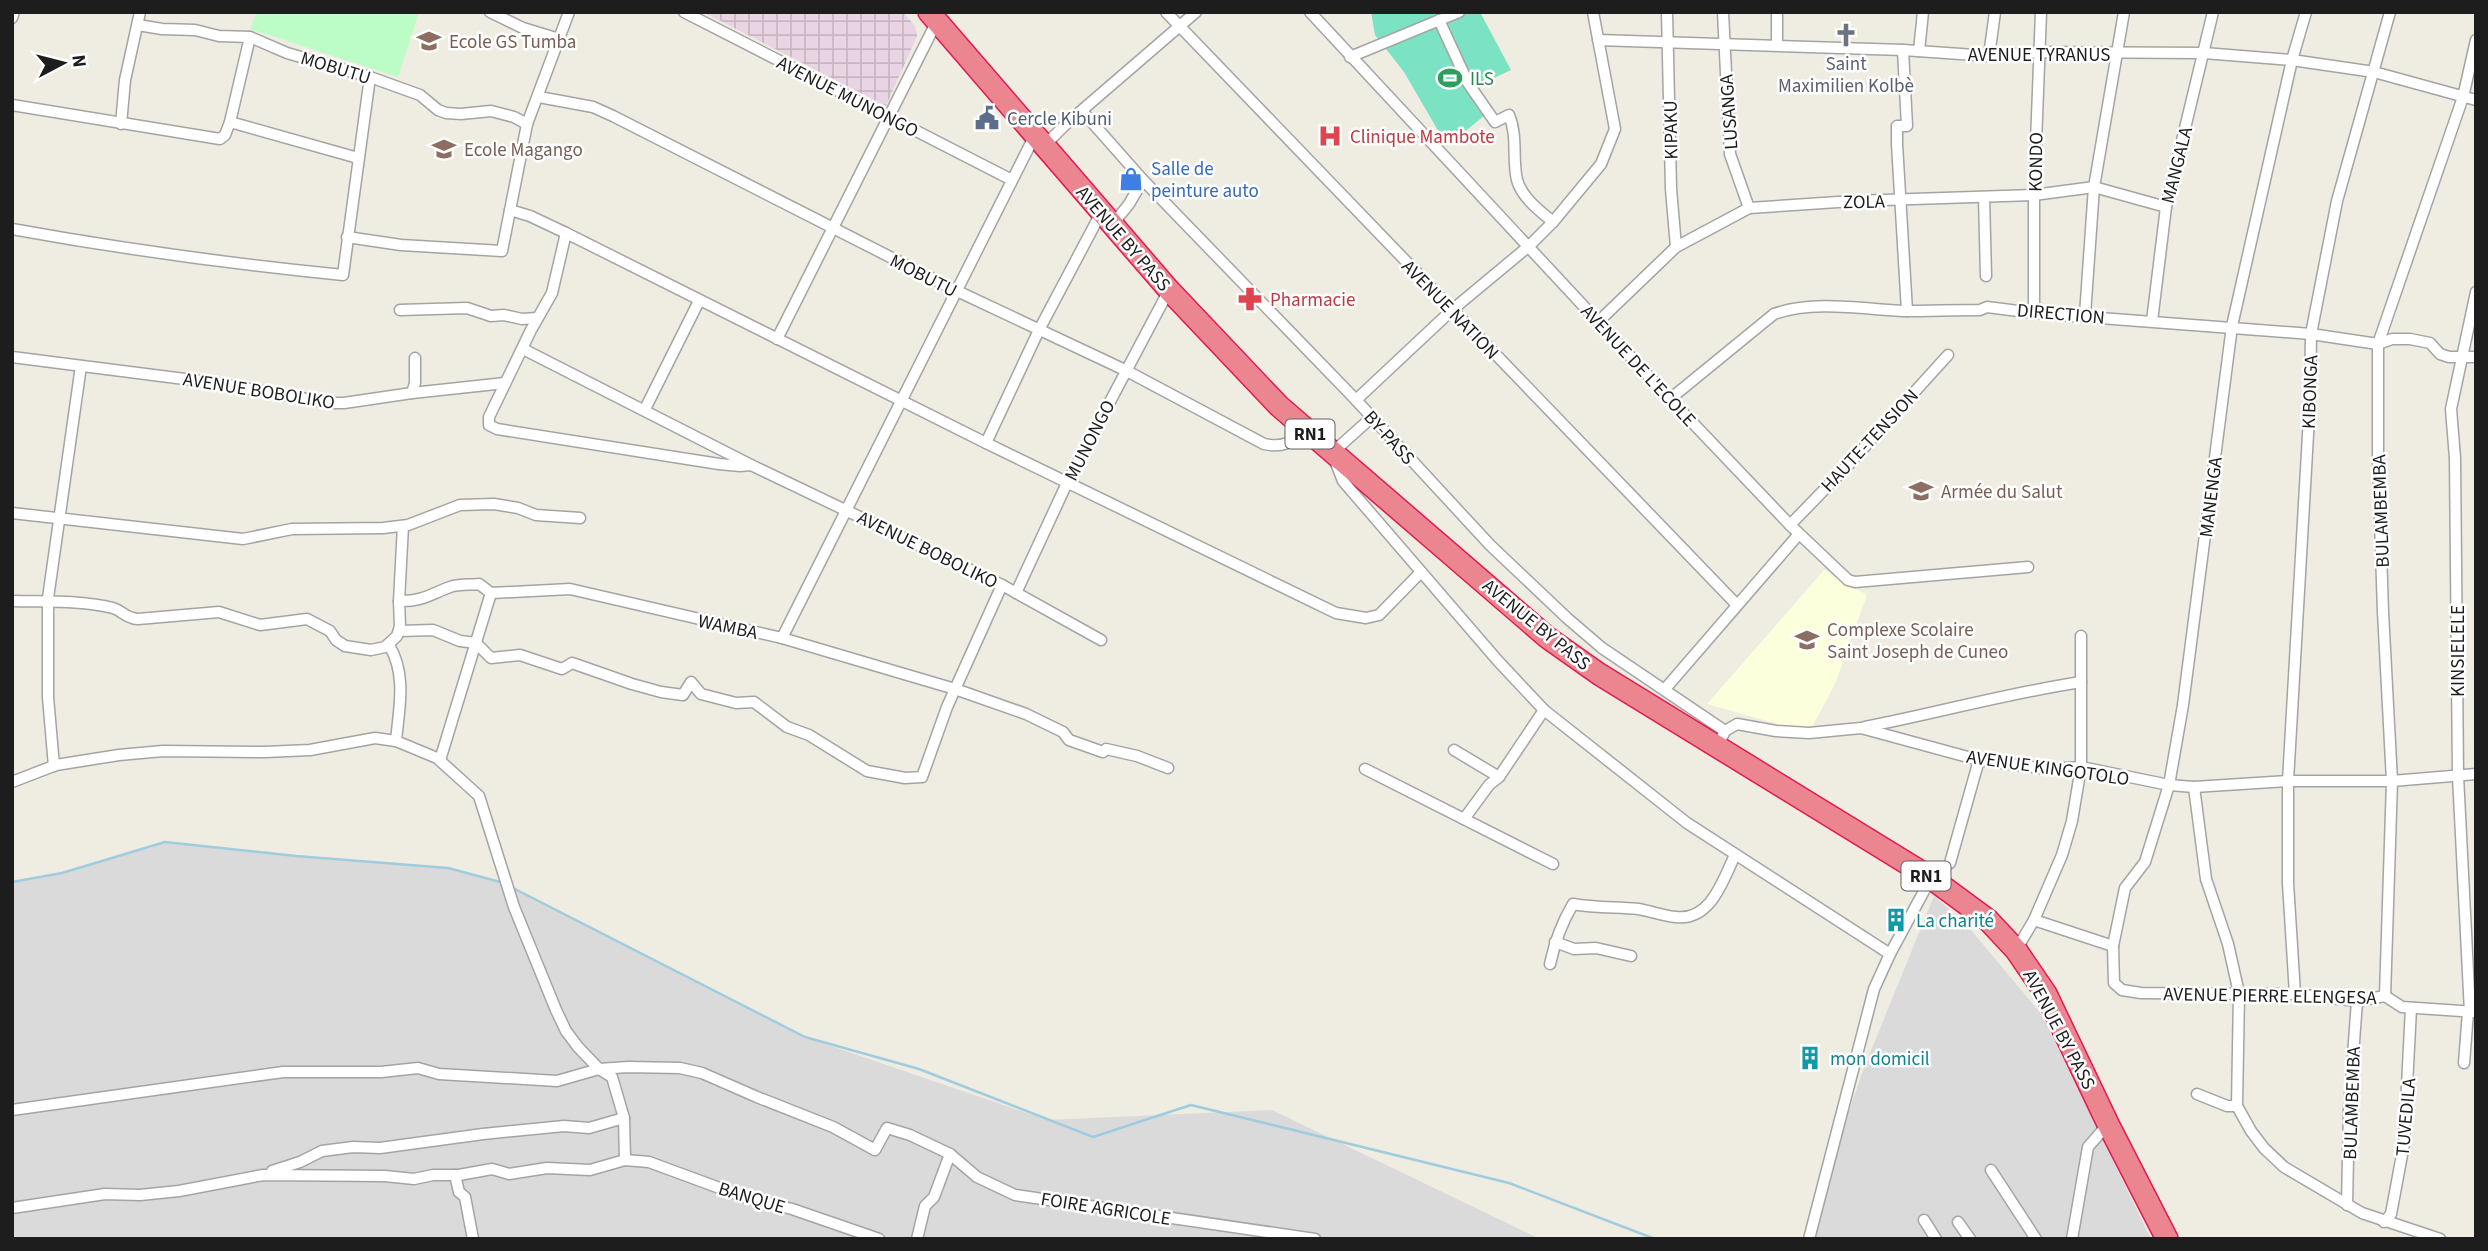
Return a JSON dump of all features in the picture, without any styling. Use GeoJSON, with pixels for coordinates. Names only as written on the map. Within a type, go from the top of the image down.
{"type":"FeatureCollection","features":[{"type":"Feature","properties":{"kind":"highway","name":"AVENUE BY PASS"},"geometry":{"type":"LineString","coordinates":[[933,17],[1169,290],[1249,377],[1305,430],[1548,638],[1599,674],[1721,738],[1931,878],[1988,920],[2016,950],[2046,994],[2166,1239]]}},
{"type":"Feature","properties":{"kind":"street"},"geometry":{"type":"LineString","coordinates":[[12,18],[14,12]]}},
{"type":"Feature","properties":{"kind":"street"},"geometry":{"type":"LineString","coordinates":[[121,124],[125,80],[140,12]]}},
{"type":"Feature","properties":{"kind":"street"},"geometry":{"type":"LineString","coordinates":[[490,12],[514,25],[559,39]]}},
{"type":"Feature","properties":{"kind":"street"},"geometry":{"type":"LineString","coordinates":[[347,237],[401,245],[502,251],[527,124],[569,12]]}},
{"type":"Feature","properties":{"kind":"street","name":"AVENUE MUNONGO"},"geometry":{"type":"LineString","coordinates":[[684,12],[1012,180]]}},
{"type":"Feature","properties":{"kind":"street","name":"AVENUE NATION"},"geometry":{"type":"LineString","coordinates":[[1166,12],[1737,605]]}},
{"type":"Feature","properties":{"kind":"street"},"geometry":{"type":"LineString","coordinates":[[782,638],[1012,180],[1040,140],[1082,111],[1196,12]]}},
{"type":"Feature","properties":{"kind":"street","name":"AVENUE DE L'ECOLE"},"geometry":{"type":"LineString","coordinates":[[1310,12],[1670,399],[1790,525],[1851,582],[2028,567]]}},
{"type":"Feature","properties":{"kind":"street"},"geometry":{"type":"LineString","coordinates":[[1350,57],[1459,12]]}},
{"type":"Feature","properties":{"kind":"street"},"geometry":{"type":"LineString","coordinates":[[1356,400],[1452,310],[1553,222],[1601,164],[1615,129],[1594,12]]}},
{"type":"Feature","properties":{"kind":"street","name":"KIPAKU"},"geometry":{"type":"LineString","coordinates":[[1667,12],[1671,189],[1676,247]]}},
{"type":"Feature","properties":{"kind":"street","name":"LUSANGA"},"geometry":{"type":"LineString","coordinates":[[1723,12],[1730,154],[1749,208]]}},
{"type":"Feature","properties":{"kind":"street"},"geometry":{"type":"LineString","coordinates":[[1777,12],[1777,45]]}},
{"type":"Feature","properties":{"kind":"street"},"geometry":{"type":"LineString","coordinates":[[1919,51],[1923,12]]}},
{"type":"Feature","properties":{"kind":"street"},"geometry":{"type":"LineString","coordinates":[[1989,56],[1995,12]]}},
{"type":"Feature","properties":{"kind":"street","name":"KONDO"},"geometry":{"type":"LineString","coordinates":[[2034,313],[2034,195],[2041,12]]}},
{"type":"Feature","properties":{"kind":"street"},"geometry":{"type":"LineString","coordinates":[[2085,315],[2094,187],[2124,12]]}},
{"type":"Feature","properties":{"kind":"street","name":"MANGALA"},"geometry":{"type":"LineString","coordinates":[[2152,321],[2166,207],[2213,12]]}},
{"type":"Feature","properties":{"kind":"street","name":"MANENGA"},"geometry":{"type":"LineString","coordinates":[[2113,976],[2113,946],[2124,888],[2145,862],[2169,785],[2183,705],[2232,326],[2292,60],[2306,12]]}},
{"type":"Feature","properties":{"kind":"street","name":"KIBONGA"},"geometry":{"type":"LineString","coordinates":[[2295,994],[2288,883],[2288,782],[2310,400],[2311,334],[2337,201],[2390,12]]}},
{"type":"Feature","properties":{"kind":"street"},"geometry":{"type":"LineString","coordinates":[[777,340],[834,229],[933,17]]}},
{"type":"Feature","properties":{"kind":"street"},"geometry":{"type":"LineString","coordinates":[[1439,20],[1468,83],[1495,122],[1509,115],[1514,130],[1518,181],[1533,205],[1553,222]]}},
{"type":"Feature","properties":{"kind":"street","name":"MOBUTU"},"geometry":{"type":"LineString","coordinates":[[138,24],[162,29],[195,30],[219,36],[250,37],[287,53],[370,77],[420,95],[446,113],[491,111],[514,117],[527,124]]}},
{"type":"Feature","properties":{"kind":"street"},"geometry":{"type":"LineString","coordinates":[[12,105],[219,139],[225,135],[230,122],[250,37]]}},
{"type":"Feature","properties":{"kind":"street","name":"AVENUE TYRANUS"},"geometry":{"type":"LineString","coordinates":[[1598,40],[1903,50],[1989,56],[2038,52],[2204,53],[2292,60],[2374,72],[2476,100]]}},
{"type":"Feature","properties":{"kind":"street","name":"BULAMBEMBA"},"geometry":{"type":"LineString","coordinates":[[2385,996],[2392,781],[2378,461],[2378,344],[2463,97],[2476,40]]}},
{"type":"Feature","properties":{"kind":"street"},"geometry":{"type":"LineString","coordinates":[[1903,50],[1906,126],[1897,126],[1907,311]]}},
{"type":"Feature","properties":{"kind":"street"},"geometry":{"type":"LineString","coordinates":[[12,229],[127,250],[343,275],[370,77]]}},
{"type":"Feature","properties":{"kind":"street","name":"MOBUTU"},"geometry":{"type":"LineString","coordinates":[[539,97],[593,107],[613,116],[955,290],[1125,370],[1264,444],[1276,447],[1290,444],[1305,430]]}},
{"type":"Feature","properties":{"kind":"street","name":"BY-PASS"},"geometry":{"type":"LineString","coordinates":[[1082,111],[1143,180],[1356,400],[1490,545],[1602,648],[1665,689],[1721,738]]}},
{"type":"Feature","properties":{"kind":"street"},"geometry":{"type":"LineString","coordinates":[[230,122],[358,158]]}},
{"type":"Feature","properties":{"kind":"street"},"geometry":{"type":"LineString","coordinates":[[986,443],[1039,330],[1107,218],[1129,204],[1143,180]]}},
{"type":"Feature","properties":{"kind":"street","name":"ZOLA"},"geometry":{"type":"LineString","coordinates":[[1598,321],[1676,247],[1749,208],[1853,201],[2034,195],[2094,187],[2166,207]]}},
{"type":"Feature","properties":{"kind":"street"},"geometry":{"type":"LineString","coordinates":[[1984,197],[1986,276]]}},
{"type":"Feature","properties":{"kind":"street"},"geometry":{"type":"LineString","coordinates":[[510,210],[566,233],[900,401],[1336,613],[1366,618],[1379,615],[1421,572]]}},
{"type":"Feature","properties":{"kind":"street","name":"AVENUE BOBOLIKO"},"geometry":{"type":"LineString","coordinates":[[566,233],[552,293],[505,383],[489,425],[497,429],[727,466],[751,465]]}},
{"type":"Feature","properties":{"kind":"street","name":"MUNONGO"},"geometry":{"type":"LineString","coordinates":[[1016,593],[1067,483],[1169,290]]}},
{"type":"Feature","properties":{"kind":"street","name":"KINSIELELE"},"geometry":{"type":"LineString","coordinates":[[2464,1063],[2472,1012],[2458,776],[2455,458],[2451,409],[2476,292]]}},
{"type":"Feature","properties":{"kind":"street"},"geometry":{"type":"LineString","coordinates":[[645,409],[699,301]]}},
{"type":"Feature","properties":{"kind":"street","name":"DIRECTION"},"geometry":{"type":"LineString","coordinates":[[1670,399],[1774,314],[1790,308],[1807,307],[1907,311],[1980,310],[1987,307],[2034,313],[2232,326],[2378,344],[2410,339],[2430,342],[2440,354],[2449,357],[2476,357]]}},
{"type":"Feature","properties":{"kind":"street"},"geometry":{"type":"LineString","coordinates":[[400,310],[467,308],[491,317],[505,315],[522,319],[537,318]]}},
{"type":"Feature","properties":{"kind":"street","name":"AVENUE BOBOLIKO"},"geometry":{"type":"LineString","coordinates":[[523,349],[751,465],[1002,585],[1101,640]]}},
{"type":"Feature","properties":{"kind":"street","name":"HAUTE-TENSION"},"geometry":{"type":"LineString","coordinates":[[1790,525],[1948,355]]}},
{"type":"Feature","properties":{"kind":"street","name":"AVENUE BOBOLIKO"},"geometry":{"type":"LineString","coordinates":[[12,357],[216,383],[315,402],[344,403],[505,383]]}},
{"type":"Feature","properties":{"kind":"street"},"geometry":{"type":"LineString","coordinates":[[412,393],[415,383],[415,358]]}},
{"type":"Feature","properties":{"kind":"street"},"geometry":{"type":"LineString","coordinates":[[54,766],[48,697],[49,601],[58,519],[81,366]]}},
{"type":"Feature","properties":{"kind":"street"},"geometry":{"type":"LineString","coordinates":[[1371,418],[1332,453],[1343,481],[1544,710],[1687,823],[1890,954]]}},
{"type":"Feature","properties":{"kind":"street"},"geometry":{"type":"LineString","coordinates":[[12,513],[243,539],[292,529],[403,526],[460,505],[494,505],[518,508],[536,515],[580,518]]}},
{"type":"Feature","properties":{"kind":"street"},"geometry":{"type":"LineString","coordinates":[[12,601],[49,601],[115,609],[126,617],[138,620],[219,612],[260,625],[307,619],[330,631],[335,640],[345,646],[371,649],[389,645],[399,631],[403,526]]}},
{"type":"Feature","properties":{"kind":"street"},"geometry":{"type":"LineString","coordinates":[[1665,689],[1799,534]]}},
{"type":"Feature","properties":{"kind":"street","name":"WAMBA"},"geometry":{"type":"LineString","coordinates":[[399,601],[424,599],[451,586],[479,584],[491,593],[570,589],[782,638],[956,689],[1026,714],[1063,732],[1069,740],[1094,750],[1103,752],[1106,749],[1137,756],[1168,768]]}},
{"type":"Feature","properties":{"kind":"street"},"geometry":{"type":"LineString","coordinates":[[399,631],[433,630],[476,643],[491,658],[520,655],[562,668],[572,663],[661,692],[683,695],[691,682],[701,694],[736,703],[754,702],[788,727],[809,735],[867,771],[905,778],[922,778],[956,689],[1002,585]]}},
{"type":"Feature","properties":{"kind":"street"},"geometry":{"type":"LineString","coordinates":[[440,760],[491,593]]}},
{"type":"Feature","properties":{"kind":"street"},"geometry":{"type":"LineString","coordinates":[[2016,950],[2034,920],[2072,821],[2081,767],[2081,636]]}},
{"type":"Feature","properties":{"kind":"street"},"geometry":{"type":"LineString","coordinates":[[389,645],[396,656],[401,675],[396,741]]}},
{"type":"Feature","properties":{"kind":"street"},"geometry":{"type":"LineString","coordinates":[[1861,728],[1965,707],[2030,690],[2081,682]]}},
{"type":"Feature","properties":{"kind":"street"},"geometry":{"type":"LineString","coordinates":[[1464,819],[1489,785],[1499,777],[1544,710]]}},
{"type":"Feature","properties":{"kind":"street","name":"AVENUE KINGOTOLO"},"geometry":{"type":"LineString","coordinates":[[1721,738],[1737,724],[1776,731],[1809,733],[1861,728],[1979,760],[2047,769],[2081,767],[2169,785],[2194,787],[2288,782],[2392,781],[2476,774]]}},
{"type":"Feature","properties":{"kind":"street"},"geometry":{"type":"LineString","coordinates":[[12,782],[54,766],[119,755],[163,751],[265,752],[326,748],[375,737],[396,741],[440,760],[480,799],[514,907],[556,1010],[572,1040],[599,1069],[612,1077],[624,1118],[625,1160],[590,1170],[547,1168],[509,1174],[492,1169],[414,1179],[289,1174],[256,1176]]}},
{"type":"Feature","properties":{"kind":"street"},"geometry":{"type":"LineString","coordinates":[[1454,750],[1499,777]]}},
{"type":"Feature","properties":{"kind":"street"},"geometry":{"type":"LineString","coordinates":[[1950,863],[1979,760]]}},
{"type":"Feature","properties":{"kind":"street"},"geometry":{"type":"LineString","coordinates":[[1364,769],[1553,864]]}},
{"type":"Feature","properties":{"kind":"street"},"geometry":{"type":"LineString","coordinates":[[2194,787],[2206,879],[2228,944],[2239,993],[2237,1106],[2250,1131],[2284,1167],[2347,1205],[2384,1222],[2440,1239]]}},
{"type":"Feature","properties":{"kind":"street"},"geometry":{"type":"LineString","coordinates":[[1550,964],[1565,915],[1573,904],[1661,912],[1672,917],[1690,915],[1708,905],[1716,895],[1735,855]]}},
{"type":"Feature","properties":{"kind":"street"},"geometry":{"type":"LineString","coordinates":[[1809,1239],[1872,996],[1890,954],[1931,878]]}},
{"type":"Feature","properties":{"kind":"street"},"geometry":{"type":"LineString","coordinates":[[2034,920],[2113,946]]}},
{"type":"Feature","properties":{"kind":"street"},"geometry":{"type":"LineString","coordinates":[[1555,942],[1574,949],[1595,948],[1631,956]]}},
{"type":"Feature","properties":{"kind":"street","name":"AVENUE PIERRE ELENGESA"},"geometry":{"type":"LineString","coordinates":[[2113,976],[2117,988],[2130,991],[2295,994],[2357,1000],[2385,996],[2402,1007],[2472,1012]]}},
{"type":"Feature","properties":{"kind":"street","name":"BULAMBEMBA"},"geometry":{"type":"LineString","coordinates":[[2347,1205],[2349,1110],[2357,1000]]}},
{"type":"Feature","properties":{"kind":"street","name":"TUVEDILA"},"geometry":{"type":"LineString","coordinates":[[2384,1222],[2391,1214],[2404,1144],[2411,1008]]}},
{"type":"Feature","properties":{"kind":"street","name":"FOIRE AGRICOLE"},"geometry":{"type":"LineString","coordinates":[[599,1069],[628,1067],[690,1070],[834,1127],[875,1150],[887,1128],[950,1154],[977,1177],[1015,1195],[1315,1239]]}},
{"type":"Feature","properties":{"kind":"street"},"geometry":{"type":"LineString","coordinates":[[12,1110],[283,1072],[381,1072],[418,1068],[439,1074],[557,1081],[599,1069]]}},
{"type":"Feature","properties":{"kind":"street"},"geometry":{"type":"LineString","coordinates":[[2197,1094],[2228,1106],[2237,1106]]}},
{"type":"Feature","properties":{"kind":"street"},"geometry":{"type":"LineString","coordinates":[[12,1208],[105,1194],[140,1195],[179,1191],[256,1176],[300,1162],[322,1151],[353,1147],[380,1148],[564,1126],[589,1128],[624,1118]]}},
{"type":"Feature","properties":{"kind":"street"},"geometry":{"type":"LineString","coordinates":[[2072,1239],[2088,1146],[2108,1124]]}},
{"type":"Feature","properties":{"kind":"street"},"geometry":{"type":"LineString","coordinates":[[917,1239],[925,1206],[934,1197],[950,1154]]}},
{"type":"Feature","properties":{"kind":"street","name":"BANQUE"},"geometry":{"type":"LineString","coordinates":[[625,1160],[649,1162],[744,1197],[792,1209],[879,1239]]}},
{"type":"Feature","properties":{"kind":"street"},"geometry":{"type":"LineString","coordinates":[[1991,1170],[2036,1239]]}},
{"type":"Feature","properties":{"kind":"street"},"geometry":{"type":"LineString","coordinates":[[455,1175],[459,1192],[465,1197],[474,1239]]}},
{"type":"Feature","properties":{"kind":"street"},"geometry":{"type":"LineString","coordinates":[[1924,1220],[1936,1239]]}},
{"type":"Feature","properties":{"kind":"street"},"geometry":{"type":"LineString","coordinates":[[1958,1222],[1970,1239]]}},
{"type":"Feature","properties":{"kind":"shaded area"},"geometry":{"type":"Polygon","coordinates":[[[703,12],[903,12],[915,26],[917,36],[886,106],[703,12]]]}},
{"type":"Feature","properties":{"kind":"shaded area","name":"Complexe Scolaire Saint Joseph de Cuneo"},"geometry":{"type":"Polygon","coordinates":[[[1824,570],[1867,595],[1835,684],[1809,733],[1707,704],[1824,570]]]}},
{"type":"Feature","properties":{"kind":"shaded area"},"geometry":{"type":"Polygon","coordinates":[[[165,842],[448,868],[506,884],[805,1037],[1047,1120],[1272,1110],[1540,1239],[12,1239],[12,882],[62,873],[165,842]]]}},
{"type":"Feature","properties":{"kind":"shaded area"},"geometry":{"type":"Polygon","coordinates":[[[1934,896],[1966,924],[2042,1015],[2151,1239],[1808,1239],[1824,1182],[1864,1068],[1934,896]]]}},
{"type":"Feature","properties":{"kind":"green space"},"geometry":{"type":"Polygon","coordinates":[[[257,12],[419,12],[398,77],[250,29],[257,12]]]}},
{"type":"Feature","properties":{"kind":"green space","name":"ILS"},"geometry":{"type":"Polygon","coordinates":[[[1371,12],[1481,14],[1511,70],[1479,85],[1485,115],[1447,146],[1404,72],[1375,35],[1371,12]]]}},
{"type":"Feature","properties":{"kind":"waterway"},"geometry":{"type":"LineString","coordinates":[[12,882],[62,873],[165,842],[448,868],[504,883]]}},
{"type":"Feature","properties":{"kind":"waterway"},"geometry":{"type":"LineString","coordinates":[[513,888],[805,1037],[919,1069],[1093,1137],[1191,1105],[1509,1183],[1655,1239]]}},
{"type":"Feature","properties":{"kind":"place","name":"Saint Maximilien Kolbè"},"geometry":{"type":"Point","coordinates":[1846,35]}},
{"type":"Feature","properties":{"kind":"place","name":"Ecole GS Tumba"},"geometry":{"type":"Point","coordinates":[429,41]}},
{"type":"Feature","properties":{"kind":"place","name":"ILS"},"geometry":{"type":"Point","coordinates":[1450,78]}},
{"type":"Feature","properties":{"kind":"place","name":"Cercle Kibuni"},"geometry":{"type":"Point","coordinates":[987,118]}},
{"type":"Feature","properties":{"kind":"place","name":"Clinique Mambote"},"geometry":{"type":"Point","coordinates":[1330,136]}},
{"type":"Feature","properties":{"kind":"place","name":"Ecole Magango"},"geometry":{"type":"Point","coordinates":[444,149]}},
{"type":"Feature","properties":{"kind":"place","name":"Salle de peinture auto"},"geometry":{"type":"Point","coordinates":[1131,179]}},
{"type":"Feature","properties":{"kind":"place","name":"Pharmacie"},"geometry":{"type":"Point","coordinates":[1250,299]}},
{"type":"Feature","properties":{"kind":"place","name":"Armée du Salut"},"geometry":{"type":"Point","coordinates":[1921,491]}},
{"type":"Feature","properties":{"kind":"place","name":"Complexe Scolaire Saint Joseph de Cuneo"},"geometry":{"type":"Point","coordinates":[1807,640]}},
{"type":"Feature","properties":{"kind":"place","name":"La charité"},"geometry":{"type":"Point","coordinates":[1896,920]}},
{"type":"Feature","properties":{"kind":"place","name":"mon domicil"},"geometry":{"type":"Point","coordinates":[1810,1058]}}]}
